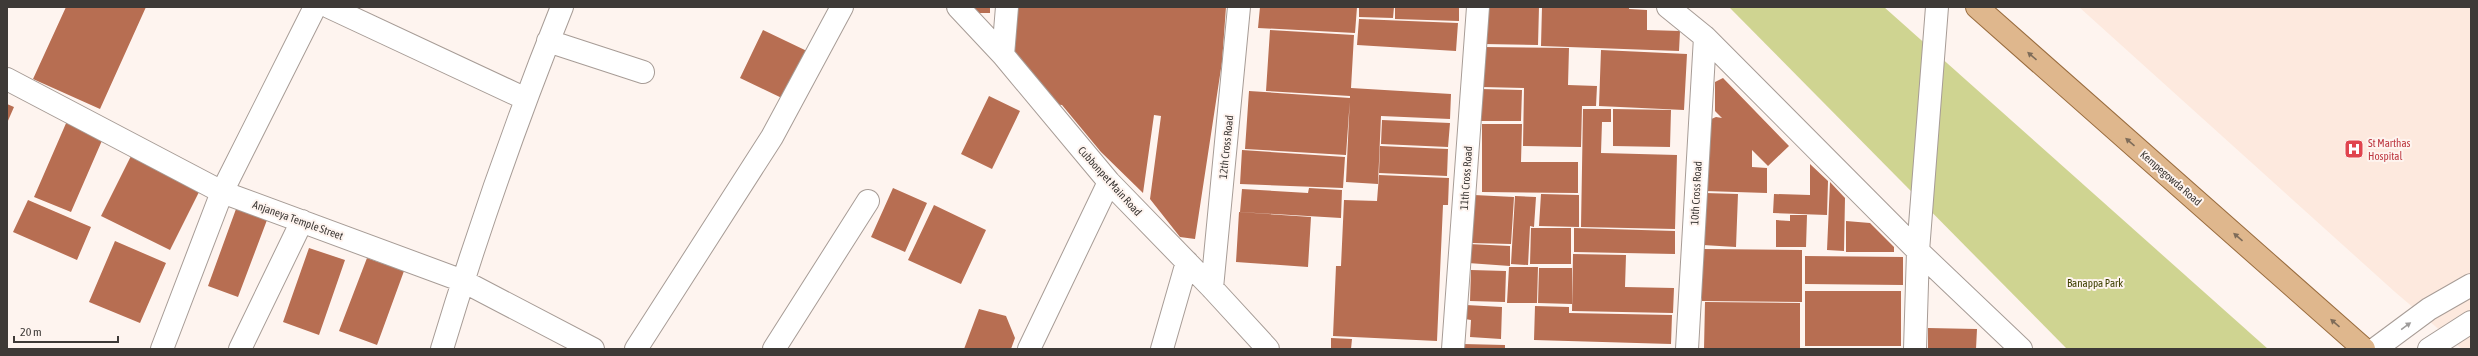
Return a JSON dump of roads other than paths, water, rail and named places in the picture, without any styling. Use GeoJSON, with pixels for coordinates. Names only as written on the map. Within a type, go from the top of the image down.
{"type":"FeatureCollection","features":[{"type":"Feature","properties":{"kind":"main road","name":"Kempegowda Road"},"geometry":{"type":"LineString","coordinates":[[1977,7],[2364,349]]}},
{"type":"Feature","properties":{"kind":"street"},"geometry":{"type":"LineString","coordinates":[[162,349],[222,192],[315,7]]}},
{"type":"Feature","properties":{"kind":"street"},"geometry":{"type":"LineString","coordinates":[[329,7],[353,13],[526,99]]}},
{"type":"Feature","properties":{"kind":"street"},"geometry":{"type":"LineString","coordinates":[[442,349],[463,281],[526,99],[562,7]]}},
{"type":"Feature","properties":{"kind":"street"},"geometry":{"type":"LineString","coordinates":[[636,349],[772,137],[842,7]]}},
{"type":"Feature","properties":{"kind":"street","name":"Cubbonpet Main Road"},"geometry":{"type":"LineString","coordinates":[[958,7],[1003,55],[1109,182],[1212,288],[1268,349]]}},
{"type":"Feature","properties":{"kind":"street"},"geometry":{"type":"LineString","coordinates":[[1003,55],[1007,7]]}},
{"type":"Feature","properties":{"kind":"street","name":"12th Cross Road"},"geometry":{"type":"LineString","coordinates":[[1212,288],[1240,7]]}},
{"type":"Feature","properties":{"kind":"street","name":"11th Cross Road"},"geometry":{"type":"LineString","coordinates":[[1453,349],[1478,7]]}},
{"type":"Feature","properties":{"kind":"street"},"geometry":{"type":"LineString","coordinates":[[1668,7],[1705,38],[1918,251],[2021,349]]}},
{"type":"Feature","properties":{"kind":"street"},"geometry":{"type":"LineString","coordinates":[[1915,349],[1918,251],[1937,7]]}},
{"type":"Feature","properties":{"kind":"street","name":"10th Cross Road"},"geometry":{"type":"LineString","coordinates":[[1687,349],[1705,38]]}},
{"type":"Feature","properties":{"kind":"street"},"geometry":{"type":"LineString","coordinates":[[548,42],[643,72]]}},
{"type":"Feature","properties":{"kind":"street","name":"Anjaneya Temple Street"},"geometry":{"type":"LineString","coordinates":[[7,79],[222,192],[463,281],[593,349]]}},
{"type":"Feature","properties":{"kind":"street"},"geometry":{"type":"LineString","coordinates":[[1029,349],[1109,182]]}},
{"type":"Feature","properties":{"kind":"street"},"geometry":{"type":"LineString","coordinates":[[774,349],[868,201]]}},
{"type":"Feature","properties":{"kind":"street"},"geometry":{"type":"LineString","coordinates":[[240,349],[302,221]]}},
{"type":"Feature","properties":{"kind":"street"},"geometry":{"type":"LineString","coordinates":[[1162,349],[1186,262]]}},
{"type":"Feature","properties":{"kind":"street"},"geometry":{"type":"LineString","coordinates":[[2375,349],[2429,309],[2471,285]]}},
{"type":"Feature","properties":{"kind":"street"},"geometry":{"type":"LineString","coordinates":[[2429,349],[2471,322]]}},
{"type":"Feature","properties":{"kind":"place","name":"St Marthas Hospital"},"geometry":{"type":"Point","coordinates":[2354,149]}},
{"type":"Feature","properties":{"kind":"park label","name":"Banappa Park"},"geometry":{"type":"Point","coordinates":[2095,283]}}]}
